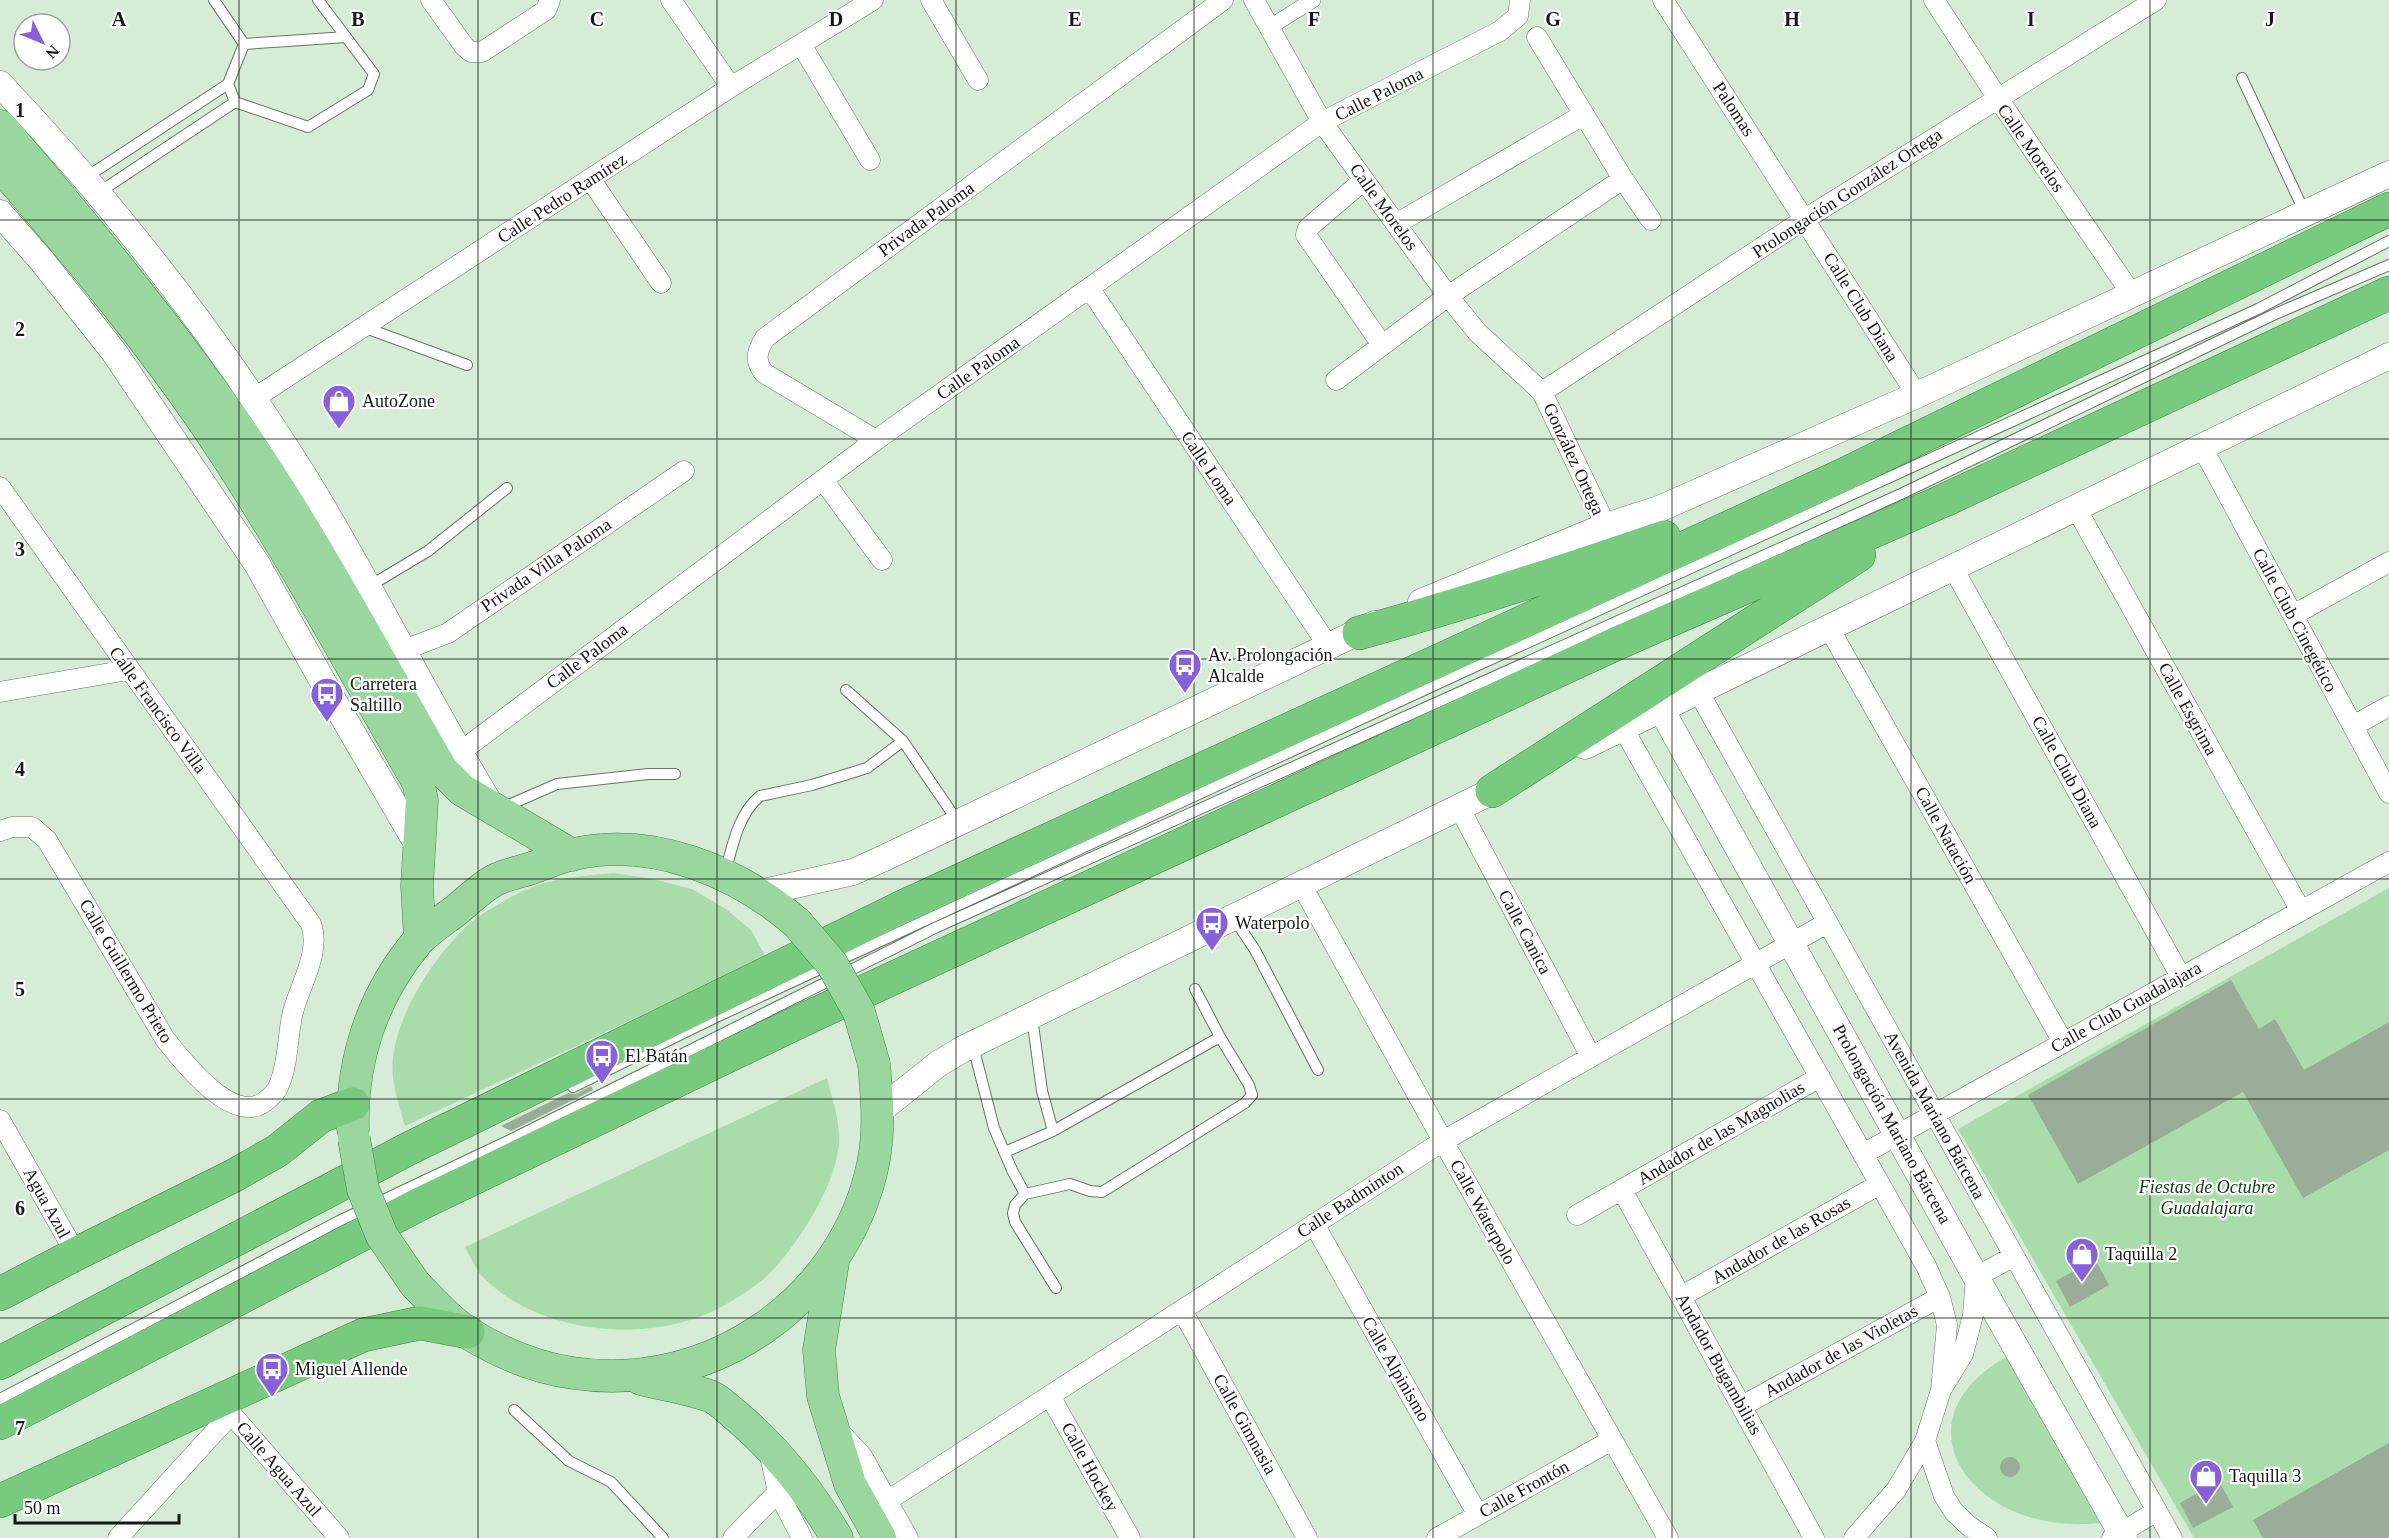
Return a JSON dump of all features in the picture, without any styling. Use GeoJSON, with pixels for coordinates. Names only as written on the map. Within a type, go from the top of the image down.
{"type":"FeatureCollection","features":[{"type":"Feature","properties":{"kind":"highway"},"geometry":{"type":"LineString","coordinates":[[0,1363],[408,1149],[889,913],[1841,476],[2389,209]]}},
{"type":"Feature","properties":{"kind":"highway"},"geometry":{"type":"LineString","coordinates":[[0,1423],[422,1203],[798,1022],[1620,642],[1945,500],[2389,293]]}},
{"type":"Feature","properties":{"kind":"highway"},"geometry":{"type":"LineString","coordinates":[[1359,633],[1519,587],[1841,476]]}},
{"type":"Feature","properties":{"kind":"highway"},"geometry":{"type":"LineString","coordinates":[[1492,791],[1945,500]]}},
{"type":"Feature","properties":{"kind":"highway"},"geometry":{"type":"LineString","coordinates":[[0,1294],[233,1176],[277,1151],[321,1116],[353,1104]]}},
{"type":"Feature","properties":{"kind":"highway"},"geometry":{"type":"LineString","coordinates":[[0,1501],[226,1407],[363,1335],[420,1323],[468,1332]]}},
{"type":"Feature","properties":{"kind":"main road"},"geometry":{"type":"LineString","coordinates":[[0,126],[90,230],[175,339],[240,431],[296,518],[442,770],[462,790],[572,855]]}},
{"type":"Feature","properties":{"kind":"main road"},"geometry":{"type":"LineString","coordinates":[[0,165],[157,355],[220,446],[259,508],[418,782],[423,800],[417,886],[420,939]]}},
{"type":"Feature","properties":{"kind":"main road"},"geometry":{"type":"LineString","coordinates":[[629,1376],[689,1366],[746,1342],[795,1305],[834,1258],[858,1213],[873,1163],[878,1112],[874,1064],[859,1012],[832,964],[797,923],[759,892],[725,874],[688,860],[650,853],[611,851],[572,855],[495,880],[420,939],[393,975],[372,1016],[358,1059],[353,1104],[354,1139],[363,1189],[382,1236],[415,1284],[468,1332],[518,1359],[573,1373],[629,1376],[712,1397],[753,1430],[769,1448],[820,1509],[837,1538]]}},
{"type":"Feature","properties":{"kind":"main road"},"geometry":{"type":"LineString","coordinates":[[834,1258],[819,1350],[823,1396],[850,1484],[880,1538]]}},
{"type":"Feature","properties":{"kind":"street"},"geometry":{"type":"LineString","coordinates":[[430,0],[471,52],[482,52],[546,10],[550,0]]}},
{"type":"Feature","properties":{"kind":"street"},"geometry":{"type":"LineString","coordinates":[[671,0],[731,87]]}},
{"type":"Feature","properties":{"kind":"street","name":"Calle Pedro Ramírez"},"geometry":{"type":"LineString","coordinates":[[253,399],[731,87],[873,0]]}},
{"type":"Feature","properties":{"kind":"street"},"geometry":{"type":"LineString","coordinates":[[931,0],[978,80]]}},
{"type":"Feature","properties":{"kind":"street","name":"Privada Paloma"},"geometry":{"type":"LineString","coordinates":[[876,440],[764,374],[756,358],[765,338],[1223,0]]}},
{"type":"Feature","properties":{"kind":"street","name":"Calle Morelos"},"geometry":{"type":"LineString","coordinates":[[1254,0],[1322,122],[1448,296],[1477,332],[1542,392]]}},
{"type":"Feature","properties":{"kind":"street"},"geometry":{"type":"LineString","coordinates":[[1270,27],[1313,0]]}},
{"type":"Feature","properties":{"kind":"street","name":"Palomas"},"geometry":{"type":"LineString","coordinates":[[1663,0],[1805,219]]}},
{"type":"Feature","properties":{"kind":"street","name":"Calle Morelos"},"geometry":{"type":"LineString","coordinates":[[1934,0],[1997,98],[2131,293]]}},
{"type":"Feature","properties":{"kind":"street","name":"Prolongación González Ortega"},"geometry":{"type":"LineString","coordinates":[[1542,392],[1805,219],[2156,0]]}},
{"type":"Feature","properties":{"kind":"street","name":"Calle Paloma"},"geometry":{"type":"LineString","coordinates":[[459,753],[876,440],[1322,122],[1500,31],[1519,8]]}},
{"type":"Feature","properties":{"kind":"street"},"geometry":{"type":"LineString","coordinates":[[1536,37],[1583,116],[1651,220]]}},
{"type":"Feature","properties":{"kind":"street"},"geometry":{"type":"LineString","coordinates":[[801,45],[870,160]]}},
{"type":"Feature","properties":{"kind":"street"},"geometry":{"type":"LineString","coordinates":[[3,94],[91,185],[175,290],[253,399],[302,474],[404,650],[459,753],[494,809]]}},
{"type":"Feature","properties":{"kind":"street"},"geometry":{"type":"LineString","coordinates":[[1396,224],[1583,116]]}},
{"type":"Feature","properties":{"kind":"street"},"geometry":{"type":"LineString","coordinates":[[759,892],[853,872],[882,860],[1359,633],[1393,613],[1606,526],[1659,509],[1917,395],[2389,174]]}},
{"type":"Feature","properties":{"kind":"street"},"geometry":{"type":"LineString","coordinates":[[1336,380],[1448,296],[1623,179]]}},
{"type":"Feature","properties":{"kind":"street"},"geometry":{"type":"LineString","coordinates":[[591,180],[661,283]]}},
{"type":"Feature","properties":{"kind":"street"},"geometry":{"type":"LineString","coordinates":[[1364,180],[1308,228],[1306,235],[1382,345]]}},
{"type":"Feature","properties":{"kind":"street"},"geometry":{"type":"LineString","coordinates":[[0,213],[42,261],[114,352],[257,564],[419,847]]}},
{"type":"Feature","properties":{"kind":"street","name":"Calle Club Diana"},"geometry":{"type":"LineString","coordinates":[[1805,219],[1917,395]]}},
{"type":"Feature","properties":{"kind":"street","name":"Calle Loma"},"geometry":{"type":"LineString","coordinates":[[1090,289],[1329,647]]}},
{"type":"Feature","properties":{"kind":"street"},"geometry":{"type":"LineString","coordinates":[[878,1112],[938,1064],[1032,1015],[2389,356]]}},
{"type":"Feature","properties":{"kind":"street","name":"González Ortega"},"geometry":{"type":"LineString","coordinates":[[1542,392],[1606,526]]}},
{"type":"Feature","properties":{"kind":"street","name":"Calle Club Cinegético"},"geometry":{"type":"LineString","coordinates":[[2202,447],[2389,793]]}},
{"type":"Feature","properties":{"kind":"street","name":"Privada Villa Paloma"},"geometry":{"type":"LineString","coordinates":[[404,650],[448,633],[684,471]]}},
{"type":"Feature","properties":{"kind":"street"},"geometry":{"type":"LineString","coordinates":[[823,480],[882,560]]}},
{"type":"Feature","properties":{"kind":"street","name":"Calle Francisco Villa"},"geometry":{"type":"LineString","coordinates":[[0,488],[306,916],[314,933],[313,951],[294,1008],[285,1069],[279,1087],[260,1106],[253,1108],[233,1105]]}},
{"type":"Feature","properties":{"kind":"street","name":"Calle Esgrima"},"geometry":{"type":"LineString","coordinates":[[2076,508],[2301,911]]}},
{"type":"Feature","properties":{"kind":"street"},"geometry":{"type":"LineString","coordinates":[[2293,615],[2389,562]]}},
{"type":"Feature","properties":{"kind":"street","name":"Calle Club Diana"},"geometry":{"type":"LineString","coordinates":[[1953,568],[2181,977]]}},
{"type":"Feature","properties":{"kind":"street","name":"Calle Natación"},"geometry":{"type":"LineString","coordinates":[[1829,628],[2063,1042]]}},
{"type":"Feature","properties":{"kind":"street"},"geometry":{"type":"LineString","coordinates":[[0,692],[128,670]]}},
{"type":"Feature","properties":{"kind":"street","name":"Avenida Mariano Bárcena"},"geometry":{"type":"LineString","coordinates":[[1698,692],[2172,1538]]}},
{"type":"Feature","properties":{"kind":"street"},"geometry":{"type":"LineString","coordinates":[[2353,726],[2389,706]]}},
{"type":"Feature","properties":{"kind":"street","name":"Prolongación Mariano Bárcena"},"geometry":{"type":"LineString","coordinates":[[1661,709],[2120,1536]]}},
{"type":"Feature","properties":{"kind":"street"},"geometry":{"type":"LineString","coordinates":[[1623,728],[1926,1266],[1940,1296],[1947,1325],[1941,1390],[1925,1441],[1896,1490],[1854,1538]]}},
{"type":"Feature","properties":{"kind":"street","name":"Calle Canica"},"geometry":{"type":"LineString","coordinates":[[1459,807],[1591,1056]]}},
{"type":"Feature","properties":{"kind":"street","name":"Calle Guillermo Prieto"},"geometry":{"type":"LineString","coordinates":[[0,831],[12,827],[32,827],[47,840],[165,1039],[183,1061],[233,1105]]}},
{"type":"Feature","properties":{"kind":"street","name":"Calle Club Guadalajara"},"geometry":{"type":"LineString","coordinates":[[1863,1154],[2389,862]]}},
{"type":"Feature","properties":{"kind":"street","name":"Calle Waterpolo"},"geometry":{"type":"LineString","coordinates":[[1302,884],[1443,1141],[1668,1538]]}},
{"type":"Feature","properties":{"kind":"street","name":"Calle Badminton"},"geometry":{"type":"LineString","coordinates":[[887,1501],[1443,1141],[1827,923]]}},
{"type":"Feature","properties":{"kind":"street","name":"Andador de las Magnolias"},"geometry":{"type":"LineString","coordinates":[[1577,1215],[1820,1077]]}},
{"type":"Feature","properties":{"kind":"street","name":"Agua Azul"},"geometry":{"type":"LineString","coordinates":[[0,1120],[76,1254]]}},
{"type":"Feature","properties":{"kind":"street","name":"Andador de las Rosas"},"geometry":{"type":"LineString","coordinates":[[1682,1296],[1880,1184]]}},
{"type":"Feature","properties":{"kind":"street","name":"Andador Bugambilias"},"geometry":{"type":"LineString","coordinates":[[1622,1190],[1814,1538]]}},
{"type":"Feature","properties":{"kind":"street","name":"Calle Alpinismo"},"geometry":{"type":"LineString","coordinates":[[1314,1224],[1479,1515]]}},
{"type":"Feature","properties":{"kind":"street"},"geometry":{"type":"LineString","coordinates":[[1941,1390],[1963,1354],[1973,1315],[1976,1277],[2014,1256]]}},
{"type":"Feature","properties":{"kind":"street","name":"Andador de las Violetas"},"geometry":{"type":"LineString","coordinates":[[1742,1406],[1940,1296]]}},
{"type":"Feature","properties":{"kind":"street","name":"Calle Gimnasia"},"geometry":{"type":"LineString","coordinates":[[1182,1310],[1307,1538]]}},
{"type":"Feature","properties":{"kind":"street","name":"Calle Hockey"},"geometry":{"type":"LineString","coordinates":[[1050,1396],[1130,1538]]}},
{"type":"Feature","properties":{"kind":"street"},"geometry":{"type":"LineString","coordinates":[[118,1538],[226,1407]]}},
{"type":"Feature","properties":{"kind":"street","name":"Calle Agua Azul"},"geometry":{"type":"LineString","coordinates":[[226,1407],[339,1538]]}},
{"type":"Feature","properties":{"kind":"street"},"geometry":{"type":"LineString","coordinates":[[829,1419],[862,1456],[908,1538]]}},
{"type":"Feature","properties":{"kind":"street","name":"Calle Frontón"},"geometry":{"type":"LineString","coordinates":[[1437,1538],[1612,1440]]}},
{"type":"Feature","properties":{"kind":"street"},"geometry":{"type":"LineString","coordinates":[[1925,1441],[1944,1496],[1954,1512],[1987,1538]]}},
{"type":"Feature","properties":{"kind":"street"},"geometry":{"type":"LineString","coordinates":[[769,1448],[778,1492],[802,1538]]}},
{"type":"Feature","properties":{"kind":"street"},"geometry":{"type":"LineString","coordinates":[[733,1538],[778,1492]]}},
{"type":"Feature","properties":{"kind":"street"},"geometry":{"type":"LineString","coordinates":[[2120,1536],[2157,1511]]}},
{"type":"Feature","properties":{"kind":"lane"},"geometry":{"type":"LineString","coordinates":[[214,0],[244,44]]}},
{"type":"Feature","properties":{"kind":"lane"},"geometry":{"type":"LineString","coordinates":[[228,84],[235,102],[308,128],[368,90],[374,74],[318,0]]}},
{"type":"Feature","properties":{"kind":"lane"},"geometry":{"type":"LineString","coordinates":[[244,44],[346,37]]}},
{"type":"Feature","properties":{"kind":"lane"},"geometry":{"type":"LineString","coordinates":[[91,185],[228,84],[244,44]]}},
{"type":"Feature","properties":{"kind":"lane"},"geometry":{"type":"LineString","coordinates":[[2242,78],[2305,213]]}},
{"type":"Feature","properties":{"kind":"lane"},"geometry":{"type":"LineString","coordinates":[[91,185],[235,102]]}},
{"type":"Feature","properties":{"kind":"lane"},"geometry":{"type":"LineString","coordinates":[[564,1091],[714,1018],[1463,672],[2258,309],[2389,241]]}},
{"type":"Feature","properties":{"kind":"lane"},"geometry":{"type":"LineString","coordinates":[[0,1399],[339,1221],[508,1141],[936,927],[1901,494],[2273,315],[2389,265]]}},
{"type":"Feature","properties":{"kind":"lane"},"geometry":{"type":"LineString","coordinates":[[363,327],[467,365]]}},
{"type":"Feature","properties":{"kind":"lane"},"geometry":{"type":"LineString","coordinates":[[368,587],[428,551],[507,488]]}},
{"type":"Feature","properties":{"kind":"lane"},"geometry":{"type":"LineString","coordinates":[[846,690],[903,741],[958,822]]}},
{"type":"Feature","properties":{"kind":"lane"},"geometry":{"type":"LineString","coordinates":[[725,874],[738,828],[754,801],[760,796],[812,785],[867,768],[903,741]]}},
{"type":"Feature","properties":{"kind":"lane"},"geometry":{"type":"LineString","coordinates":[[494,809],[557,784],[648,774],[675,774]]}},
{"type":"Feature","properties":{"kind":"lane"},"geometry":{"type":"LineString","coordinates":[[1233,917],[1255,950],[1318,1070]]}},
{"type":"Feature","properties":{"kind":"lane"},"geometry":{"type":"LineString","coordinates":[[1056,1288],[1016,1222],[1013,1213],[1015,1205],[1025,1194],[1070,1184],[1090,1191],[1102,1192],[1245,1103],[1252,1095],[1195,989]]}},
{"type":"Feature","properties":{"kind":"lane"},"geometry":{"type":"LineString","coordinates":[[1032,1015],[1042,1091],[1053,1131]]}},
{"type":"Feature","properties":{"kind":"lane"},"geometry":{"type":"LineString","coordinates":[[1005,1152],[1053,1131],[1220,1037]]}},
{"type":"Feature","properties":{"kind":"lane"},"geometry":{"type":"LineString","coordinates":[[973,1045],[994,1128],[1025,1194]]}},
{"type":"Feature","properties":{"kind":"lane"},"geometry":{"type":"LineString","coordinates":[[349,1194],[370,1184]]}},
{"type":"Feature","properties":{"kind":"lane"},"geometry":{"type":"LineString","coordinates":[[158,1293],[317,1210]]}},
{"type":"Feature","properties":{"kind":"lane"},"geometry":{"type":"LineString","coordinates":[[514,1410],[569,1461],[611,1482],[663,1538]]}},
{"type":"Feature","properties":{"kind":"green space"},"geometry":{"type":"Polygon","coordinates":[[[614,873],[653,879],[692,889],[726,909],[751,930],[766,957],[405,1126],[392,1067],[396,1040],[410,1004],[443,952],[474,920],[519,893],[554,881],[614,873]]]}},
{"type":"Feature","properties":{"kind":"green space","name":"Fiestas de Octubre Guadalajara"},"geometry":{"type":"Polygon","coordinates":[[[2389,888],[2389,1538],[2194,1538],[1958,1129],[2389,888]]]}},
{"type":"Feature","properties":{"kind":"green space"},"geometry":{"type":"Polygon","coordinates":[[[827,1078],[837,1120],[839,1145],[833,1172],[823,1197],[797,1240],[768,1275],[724,1306],[683,1322],[653,1328],[622,1330],[559,1321],[530,1310],[504,1295],[481,1275],[465,1247],[827,1078]]]}},
{"type":"Feature","properties":{"kind":"green space"},"geometry":{"type":"Polygon","coordinates":[[[2010,1355],[2100,1523],[2056,1523],[2017,1512],[1985,1494],[1962,1470],[1952,1442],[1954,1412],[1973,1382],[2010,1355]]]}},
{"type":"Feature","properties":{"kind":"building"},"geometry":{"type":"Polygon","coordinates":[[[2231,980],[2259,1029],[2275,1019],[2304,1070],[2389,1022],[2389,1150],[2303,1198],[2243,1092],[2078,1184],[2028,1095],[2231,980]]]}},
{"type":"Feature","properties":{"kind":"building"},"geometry":{"type":"Polygon","coordinates":[[[591,1086],[593,1090],[511,1131],[501,1126],[568,1093],[576,1094],[591,1086]]]}},
{"type":"Feature","properties":{"kind":"building","name":"Taquilla 2"},"geometry":{"type":"Polygon","coordinates":[[[2095,1259],[2109,1285],[2070,1307],[2056,1281],[2095,1259]]]}},
{"type":"Feature","properties":{"kind":"building"},"geometry":{"type":"Polygon","coordinates":[[[2389,1443],[2389,1538],[2263,1538],[2253,1520],[2389,1443]]]}},
{"type":"Feature","properties":{"kind":"building"},"geometry":{"type":"Polygon","coordinates":[[[2010,1457],[2017,1460],[2020,1467],[2017,1474],[2010,1477],[2003,1474],[2000,1467],[2003,1460],[2010,1457]]]}},
{"type":"Feature","properties":{"kind":"building","name":"Taquilla 3"},"geometry":{"type":"Polygon","coordinates":[[[2219,1481],[2233,1507],[2193,1528],[2180,1503],[2219,1481]]]}},
{"type":"Feature","properties":{"kind":"place","name":"AutoZone"},"geometry":{"type":"Point","coordinates":[339,430]}},
{"type":"Feature","properties":{"kind":"place","name":"Av. Prolongación Alcalde"},"geometry":{"type":"Point","coordinates":[1185,694]}},
{"type":"Feature","properties":{"kind":"place","name":"Carretera Saltillo"},"geometry":{"type":"Point","coordinates":[327,723]}},
{"type":"Feature","properties":{"kind":"place","name":"Waterpolo"},"geometry":{"type":"Point","coordinates":[1212,952]}},
{"type":"Feature","properties":{"kind":"place","name":"El Batán"},"geometry":{"type":"Point","coordinates":[602,1085]}},
{"type":"Feature","properties":{"kind":"place","name":"Taquilla 2"},"geometry":{"type":"Point","coordinates":[2082,1283]}},
{"type":"Feature","properties":{"kind":"place","name":"Miguel Allende"},"geometry":{"type":"Point","coordinates":[272,1398]}},
{"type":"Feature","properties":{"kind":"place","name":"Taquilla 3"},"geometry":{"type":"Point","coordinates":[2206,1505]}}]}
